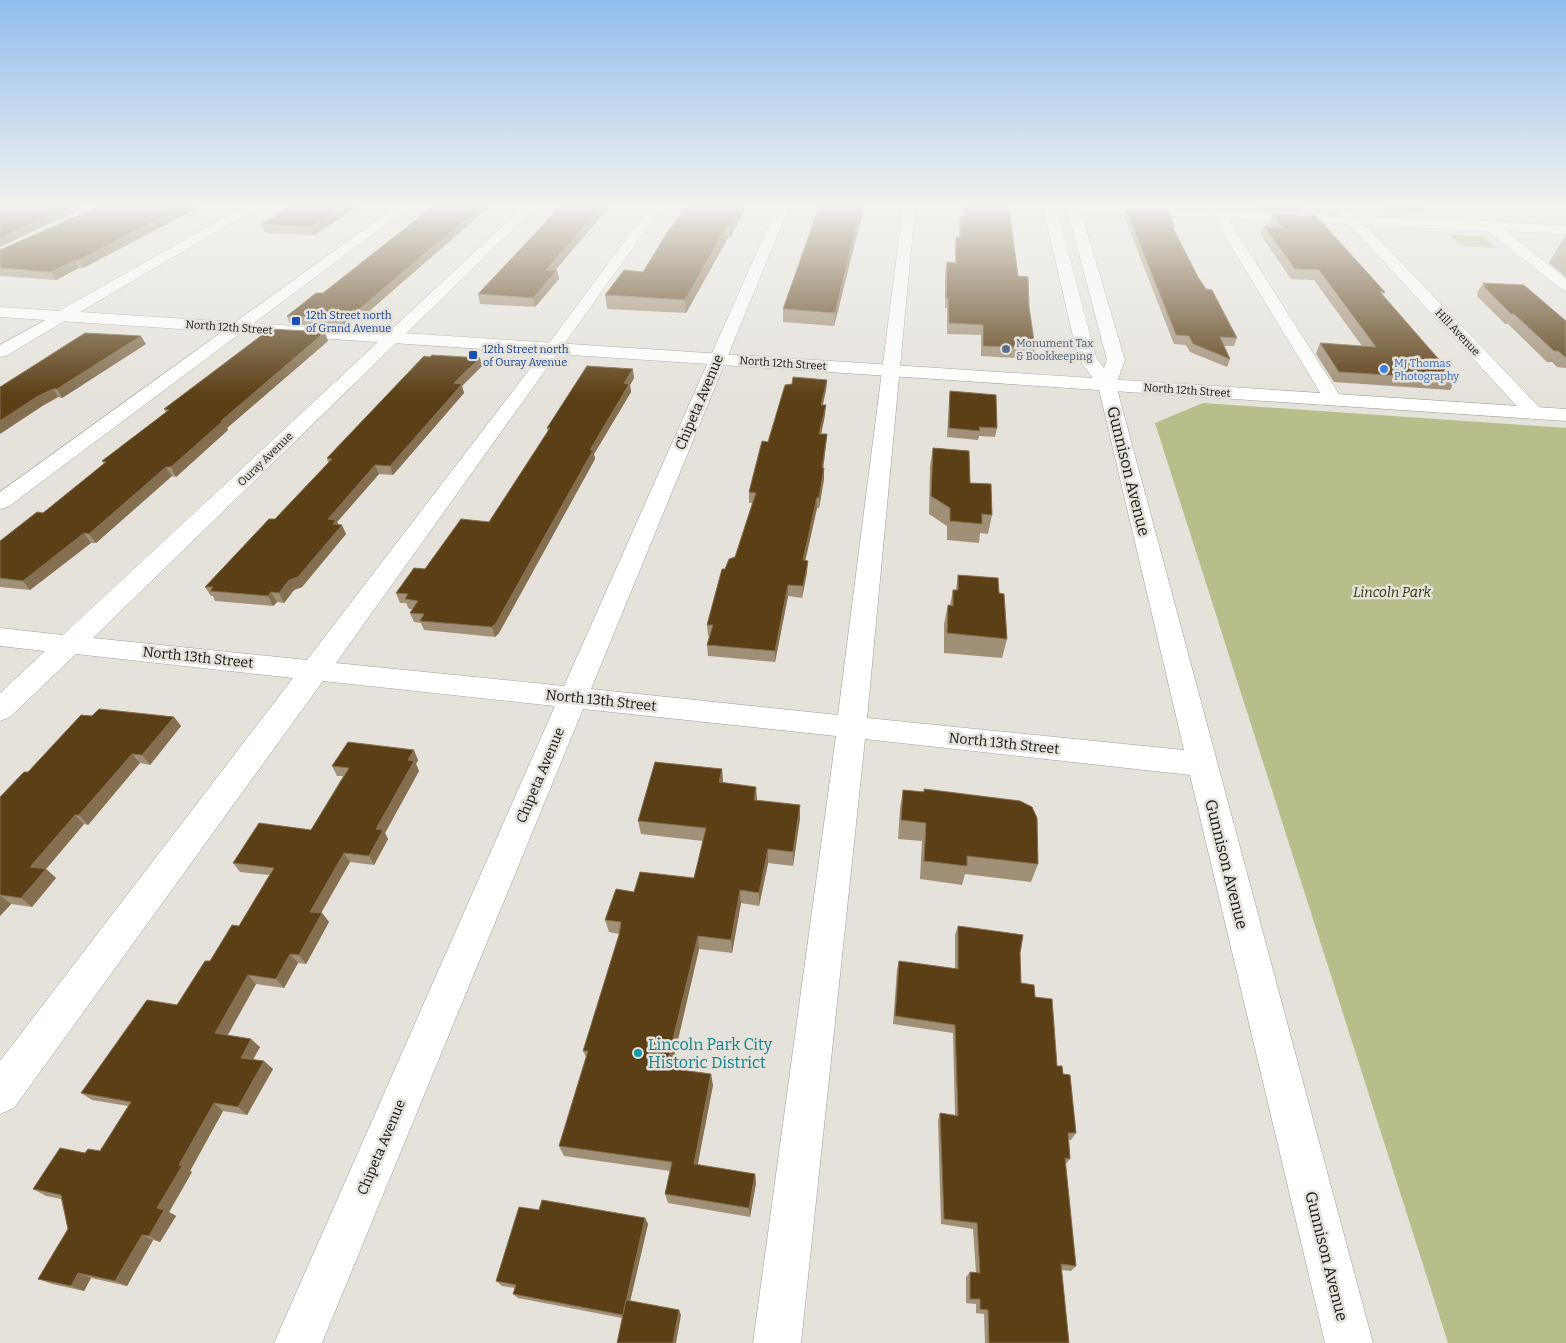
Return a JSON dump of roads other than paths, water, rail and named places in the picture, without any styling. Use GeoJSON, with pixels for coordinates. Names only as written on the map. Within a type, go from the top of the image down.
{"type":"FeatureCollection","features":[{"type":"Feature","properties":{"kind":"street"},"geometry":{"type":"LineString","coordinates":[[0,352],[143,270]]}},
{"type":"Feature","properties":{"kind":"street"},"geometry":{"type":"LineString","coordinates":[[0,502],[318,270]]}},
{"type":"Feature","properties":{"kind":"street","name":"Ouray Avenue"},"geometry":{"type":"LineString","coordinates":[[0,710],[464,270]]}},
{"type":"Feature","properties":{"kind":"street"},"geometry":{"type":"LineString","coordinates":[[0,1094],[542,364],[610,270]]}},
{"type":"Feature","properties":{"kind":"street","name":"Chipeta Avenue"},"geometry":{"type":"LineString","coordinates":[[298,1343],[755,270]]}},
{"type":"Feature","properties":{"kind":"street"},"geometry":{"type":"LineString","coordinates":[[777,1343],[851,726],[902,270]]}},
{"type":"Feature","properties":{"kind":"street","name":"Gunnison Avenue"},"geometry":{"type":"LineString","coordinates":[[1066,270],[1087,358],[1107,385],[1349,1343]]}},
{"type":"Feature","properties":{"kind":"street"},"geometry":{"type":"LineString","coordinates":[[1091,270],[1116,360],[1107,385]]}},
{"type":"Feature","properties":{"kind":"street"},"geometry":{"type":"LineString","coordinates":[[1253,270],[1333,399]]}},
{"type":"Feature","properties":{"kind":"street","name":"Hill Avenue"},"geometry":{"type":"LineString","coordinates":[[1400,270],[1534,413]]}},
{"type":"Feature","properties":{"kind":"street"},"geometry":{"type":"LineString","coordinates":[[1546,270],[1566,286]]}},
{"type":"Feature","properties":{"kind":"street","name":"North 12th Street"},"geometry":{"type":"LineString","coordinates":[[0,312],[1566,415]]}},
{"type":"Feature","properties":{"kind":"street","name":"North 13th Street"},"geometry":{"type":"LineString","coordinates":[[0,636],[1202,764]]}},
{"type":"Feature","properties":{"kind":"place","name":"12th Street north of Grand Avenue"},"geometry":{"type":"Point","coordinates":[296,321]}},
{"type":"Feature","properties":{"kind":"place","name":"Monument Tax & Bookkeeping"},"geometry":{"type":"Point","coordinates":[1006,349]}},
{"type":"Feature","properties":{"kind":"place","name":"12th Street north of Ouray Avenue"},"geometry":{"type":"Point","coordinates":[473,355]}},
{"type":"Feature","properties":{"kind":"place","name":"MJ Thomas Photography"},"geometry":{"type":"Point","coordinates":[1384,369]}},
{"type":"Feature","properties":{"kind":"place","name":"Lincoln Park City Historic District"},"geometry":{"type":"Point","coordinates":[638,1053]}},
{"type":"Feature","properties":{"kind":"park label","name":"Lincoln Park"},"geometry":{"type":"Point","coordinates":[1392,592]}}]}
